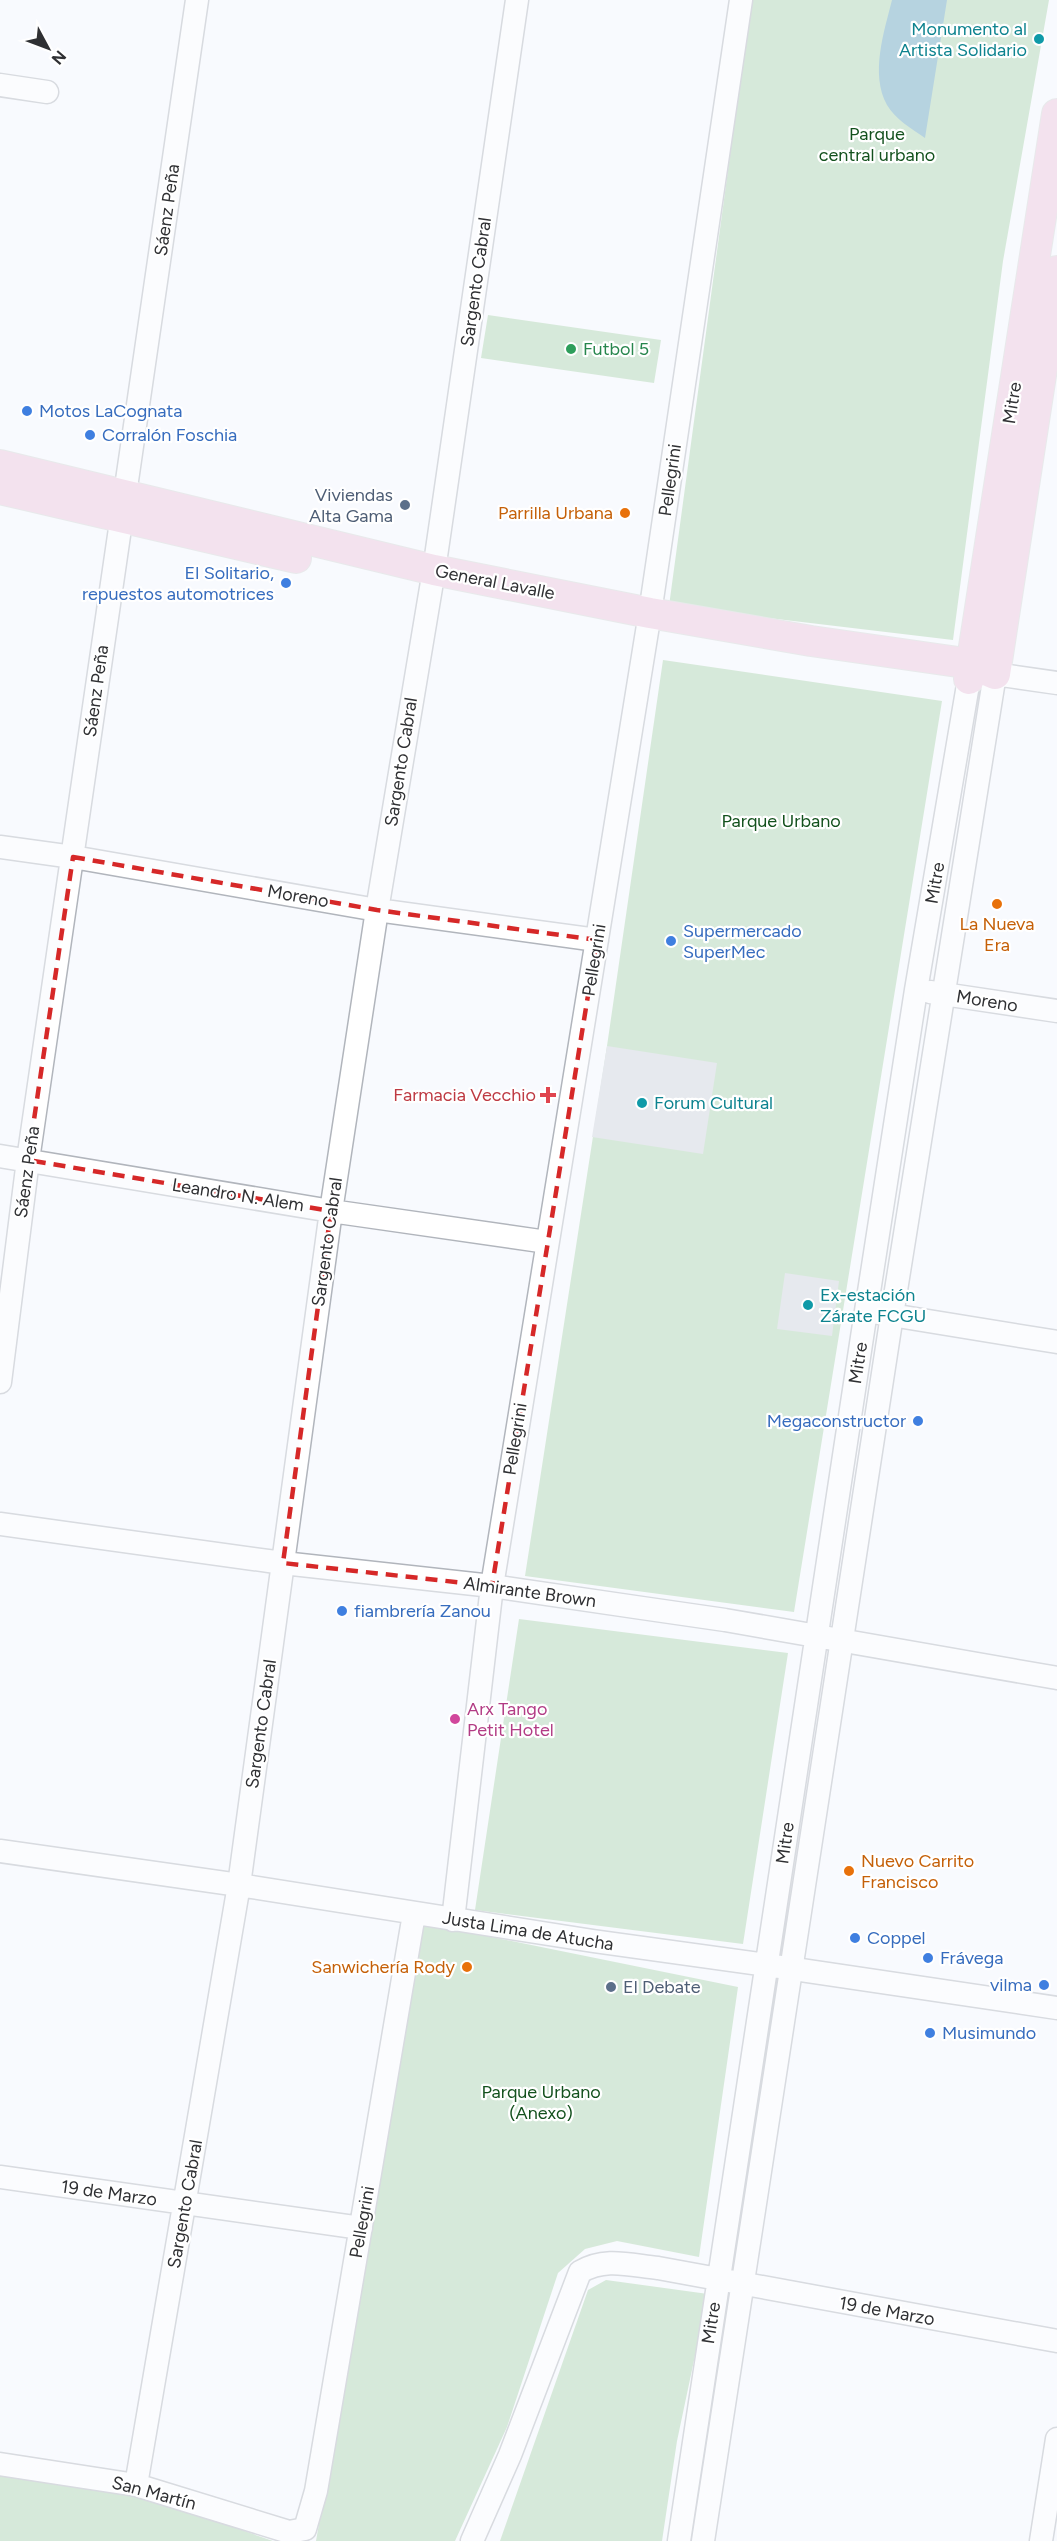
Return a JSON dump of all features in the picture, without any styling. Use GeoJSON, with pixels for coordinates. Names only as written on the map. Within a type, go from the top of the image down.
{"type":"FeatureCollection","features":[{"type":"Feature","properties":{"kind":"main road","name":"Mitre"},"geometry":{"type":"LineString","coordinates":[[1040,356],[1057,114]]}},
{"type":"Feature","properties":{"kind":"main road","name":"Mitre"},"geometry":{"type":"LineString","coordinates":[[979,673],[1057,271]]}},
{"type":"Feature","properties":{"kind":"main road","name":"General Lavalle"},"geometry":{"type":"LineString","coordinates":[[0,465],[123,507]]}},
{"type":"Feature","properties":{"kind":"main road","name":"General Lavalle"},"geometry":{"type":"LineString","coordinates":[[0,489],[123,507],[432,579],[648,623],[979,673]]}},
{"type":"Feature","properties":{"kind":"street","name":"Sáenz Peña"},"geometry":{"type":"LineString","coordinates":[[0,1382],[28,1160],[197,0]]}},
{"type":"Feature","properties":{"kind":"street","name":"Sargento Cabral"},"geometry":{"type":"LineString","coordinates":[[136,2485],[239,1886],[331,1211],[377,909],[432,579],[517,0]]}},
{"type":"Feature","properties":{"kind":"street","name":"Pellegrini"},"geometry":{"type":"LineString","coordinates":[[453,1920],[492,1586],[648,623],[741,0]]}},
{"type":"Feature","properties":{"kind":"street"},"geometry":{"type":"LineString","coordinates":[[0,85],[46,92]]}},
{"type":"Feature","properties":{"kind":"street","name":"General Lavalle"},"geometry":{"type":"LineString","coordinates":[[979,673],[1057,683]]}},
{"type":"Feature","properties":{"kind":"street","name":"Mitre"},"geometry":{"type":"LineString","coordinates":[[679,2541],[916,990],[979,673]]}},
{"type":"Feature","properties":{"kind":"street","name":"Mitre"},"geometry":{"type":"LineString","coordinates":[[703,2541],[943,994],[979,673]]}},
{"type":"Feature","properties":{"kind":"street","name":"Moreno"},"geometry":{"type":"LineString","coordinates":[[0,847],[73,857],[377,909],[597,940]]}},
{"type":"Feature","properties":{"kind":"street","name":"Moreno"},"geometry":{"type":"LineString","coordinates":[[916,990],[1057,1011]]}},
{"type":"Feature","properties":{"kind":"street","name":"Leandro N. Alem"},"geometry":{"type":"LineString","coordinates":[[0,1156],[331,1211],[547,1242]]}},
{"type":"Feature","properties":{"kind":"street"},"geometry":{"type":"LineString","coordinates":[[866,1311],[1057,1342]]}},
{"type":"Feature","properties":{"kind":"street","name":"Almirante Brown"},"geometry":{"type":"LineString","coordinates":[[0,1524],[283,1563],[492,1586],[725,1620],[1057,1678]]}},
{"type":"Feature","properties":{"kind":"street","name":"Justa Lima de Atucha"},"geometry":{"type":"LineString","coordinates":[[0,1851],[592,1941],[1057,2008]]}},
{"type":"Feature","properties":{"kind":"street","name":"Pellegrini"},"geometry":{"type":"LineString","coordinates":[[305,2529],[316,2491],[414,1914]]}},
{"type":"Feature","properties":{"kind":"street","name":"19 de Marzo"},"geometry":{"type":"LineString","coordinates":[[0,2177],[362,2228]]}},
{"type":"Feature","properties":{"kind":"street","name":"19 de Marzo"},"geometry":{"type":"LineString","coordinates":[[471,2541],[510,2455],[580,2272],[594,2264],[611,2263],[658,2268],[1057,2342]]}},
{"type":"Feature","properties":{"kind":"street"},"geometry":{"type":"LineString","coordinates":[[1041,2541],[1057,2439]]}},
{"type":"Feature","properties":{"kind":"street","name":"San Martín"},"geometry":{"type":"LineString","coordinates":[[0,2464],[136,2485],[289,2532],[305,2529]]}},
{"type":"Feature","properties":{"kind":"highlighted area"},"geometry":{"type":"Polygon","coordinates":[[[73,857],[377,910],[597,940],[492,1586],[283,1563],[331,1211],[28,1160],[73,857]]]}},
{"type":"Feature","properties":{"kind":"green space","name":"Parque central urbano"},"geometry":{"type":"Polygon","coordinates":[[[751,0],[1049,0],[1003,261],[953,640],[669,606],[751,0]]]}},
{"type":"Feature","properties":{"kind":"green space","name":"Futbol 5"},"geometry":{"type":"Polygon","coordinates":[[[488,315],[661,340],[654,383],[481,358],[488,315]]]}},
{"type":"Feature","properties":{"kind":"green space","name":"Parque Urbano"},"geometry":{"type":"Polygon","coordinates":[[[663,660],[942,701],[794,1612],[525,1576],[607,1046],[663,660]]]}},
{"type":"Feature","properties":{"kind":"green space"},"geometry":{"type":"Polygon","coordinates":[[[519,1619],[788,1653],[743,1944],[475,1910],[519,1619]]]}},
{"type":"Feature","properties":{"kind":"green space","name":"Parque Urbano (Anexo)"},"geometry":{"type":"Polygon","coordinates":[[[413,1921],[738,1987],[699,2257],[617,2241],[585,2249],[558,2273],[507,2427],[455,2541],[316,2541],[370,2230],[413,1921]]]}},
{"type":"Feature","properties":{"kind":"green space"},"geometry":{"type":"Polygon","coordinates":[[[606,2280],[708,2294],[677,2441],[662,2541],[500,2541],[588,2290],[606,2280]]]}},
{"type":"Feature","properties":{"kind":"green space"},"geometry":{"type":"Polygon","coordinates":[[[0,2475],[140,2495],[273,2541],[0,2541],[0,2475]]]}},
{"type":"Feature","properties":{"kind":"water"},"geometry":{"type":"Polygon","coordinates":[[[892,0],[947,0],[925,138],[894,115],[882,93],[879,80],[880,53],[892,0]]]}},
{"type":"Feature","properties":{"kind":"building","name":"Forum Cultural"},"geometry":{"type":"Polygon","coordinates":[[[607,1046],[717,1063],[703,1154],[592,1137],[607,1046]]]}},
{"type":"Feature","properties":{"kind":"building","name":"Ex-estación Zárate FCGU"},"geometry":{"type":"Polygon","coordinates":[[[785,1273],[839,1281],[832,1336],[777,1329],[785,1273]]]}},
{"type":"Feature","properties":{"kind":"place","name":"Monumento al Artista Solidario"},"geometry":{"type":"Point","coordinates":[1039,39]}},
{"type":"Feature","properties":{"kind":"place","name":"Futbol 5"},"geometry":{"type":"Point","coordinates":[571,349]}},
{"type":"Feature","properties":{"kind":"place","name":"Motos LaCognata"},"geometry":{"type":"Point","coordinates":[27,411]}},
{"type":"Feature","properties":{"kind":"place","name":"Corralón Foschia"},"geometry":{"type":"Point","coordinates":[90,435]}},
{"type":"Feature","properties":{"kind":"place","name":"Viviendas Alta Gama"},"geometry":{"type":"Point","coordinates":[405,505]}},
{"type":"Feature","properties":{"kind":"place","name":"Parrilla Urbana"},"geometry":{"type":"Point","coordinates":[625,513]}},
{"type":"Feature","properties":{"kind":"place","name":"El Solitario, repuestos automotrices"},"geometry":{"type":"Point","coordinates":[286,583]}},
{"type":"Feature","properties":{"kind":"place","name":"La Nueva Era"},"geometry":{"type":"Point","coordinates":[997,904]}},
{"type":"Feature","properties":{"kind":"place","name":"Supermercado SuperMec"},"geometry":{"type":"Point","coordinates":[671,941]}},
{"type":"Feature","properties":{"kind":"place","name":"Farmacia Vecchio"},"geometry":{"type":"Point","coordinates":[548,1095]}},
{"type":"Feature","properties":{"kind":"place","name":"Forum Cultural"},"geometry":{"type":"Point","coordinates":[642,1103]}},
{"type":"Feature","properties":{"kind":"place","name":"Ex-estación Zárate FCGU"},"geometry":{"type":"Point","coordinates":[808,1305]}},
{"type":"Feature","properties":{"kind":"place","name":"Megaconstructor"},"geometry":{"type":"Point","coordinates":[918,1421]}},
{"type":"Feature","properties":{"kind":"place","name":"fiambrería Zanou"},"geometry":{"type":"Point","coordinates":[342,1611]}},
{"type":"Feature","properties":{"kind":"place","name":"Arx Tango Petit Hotel"},"geometry":{"type":"Point","coordinates":[455,1719]}},
{"type":"Feature","properties":{"kind":"place","name":"Nuevo Carrito Francisco"},"geometry":{"type":"Point","coordinates":[849,1871]}},
{"type":"Feature","properties":{"kind":"place","name":"Coppel"},"geometry":{"type":"Point","coordinates":[855,1938]}},
{"type":"Feature","properties":{"kind":"place","name":"Frávega"},"geometry":{"type":"Point","coordinates":[928,1958]}},
{"type":"Feature","properties":{"kind":"place","name":"Sanwichería Rody"},"geometry":{"type":"Point","coordinates":[467,1967]}},
{"type":"Feature","properties":{"kind":"place","name":"vilma"},"geometry":{"type":"Point","coordinates":[1044,1985]}},
{"type":"Feature","properties":{"kind":"place","name":"El Debate"},"geometry":{"type":"Point","coordinates":[611,1987]}},
{"type":"Feature","properties":{"kind":"place","name":"Musimundo"},"geometry":{"type":"Point","coordinates":[930,2033]}}]}
